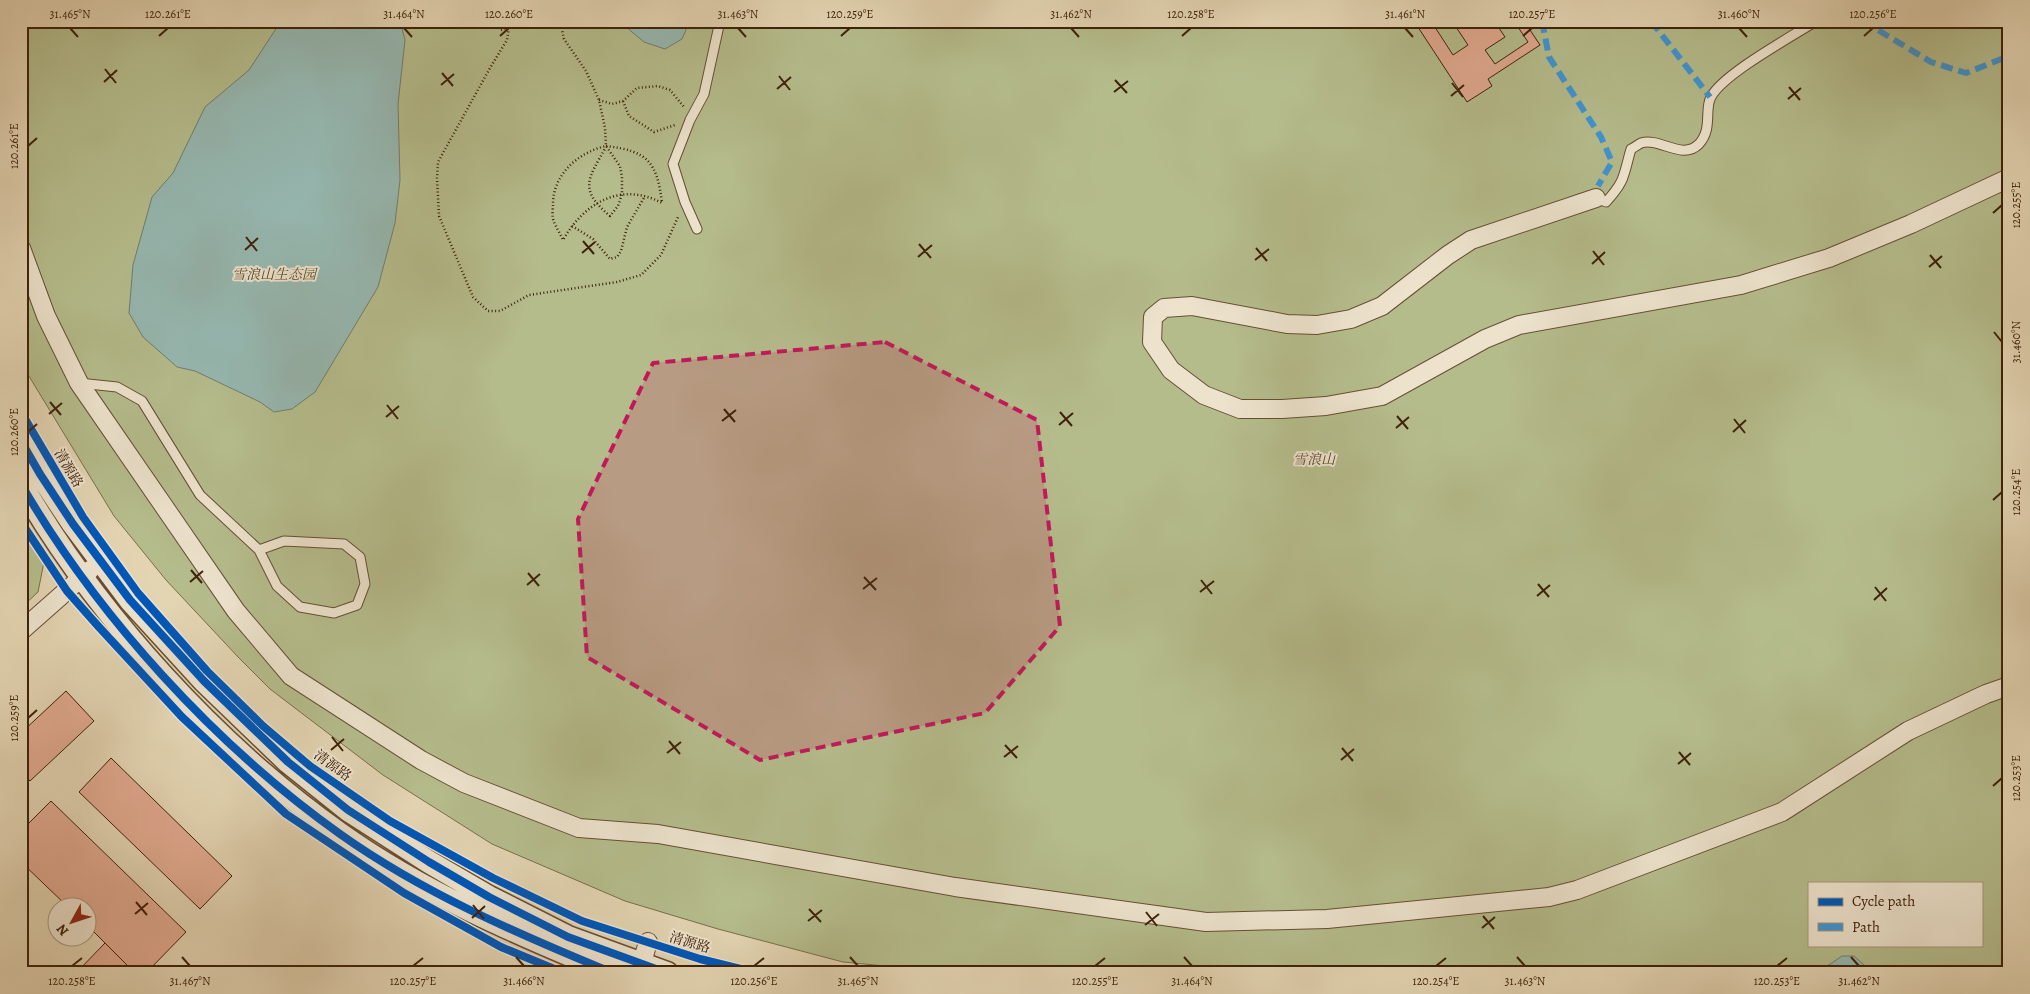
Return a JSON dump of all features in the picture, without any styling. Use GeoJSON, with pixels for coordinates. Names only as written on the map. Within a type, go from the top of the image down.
{"type":"FeatureCollection","features":[{"type":"Feature","properties":{"kind":"street"},"geometry":{"type":"LineString","coordinates":[[1596,198],[1471,240],[1448,255],[1382,306],[1351,319],[1317,325],[1286,324],[1192,306],[1164,308],[1153,317],[1152,342],[1172,370],[1204,395],[1240,409],[1326,406],[1382,396],[1485,340],[1519,326],[1741,285],[1829,258],[1911,224],[2009,178]]}},
{"type":"Feature","properties":{"kind":"street"},"geometry":{"type":"LineString","coordinates":[[21,248],[46,316],[79,383],[236,611],[291,676],[421,760],[464,783],[579,828],[658,834],[955,887],[1206,922],[1327,920],[1549,897],[1577,890],[1782,812],[1908,731],[1986,694],[2009,686]]}},
{"type":"Feature","properties":{"kind":"street","name":"清源路"},"geometry":{"type":"LineString","coordinates":[[21,441],[45,482],[100,561],[130,600],[204,682],[288,762],[348,810],[429,862],[489,897],[568,937],[640,968],[667,973]]}},
{"type":"Feature","properties":{"kind":"street"},"geometry":{"type":"LineString","coordinates":[[21,484],[82,577],[136,646],[208,723],[277,785],[340,834],[401,873],[469,910],[539,943],[613,973]]}},
{"type":"Feature","properties":{"kind":"street"},"geometry":{"type":"LineString","coordinates":[[21,632],[100,561]]}},
{"type":"Feature","properties":{"kind":"street"},"geometry":{"type":"LineString","coordinates":[[640,968],[648,942]]}},
{"type":"Feature","properties":{"kind":"lane"},"geometry":{"type":"LineString","coordinates":[[697,229],[685,202],[672,164],[690,120],[704,94],[720,21]]}},
{"type":"Feature","properties":{"kind":"lane"},"geometry":{"type":"LineString","coordinates":[[1596,198],[1606,202],[1619,188],[1626,175],[1631,149],[1640,144],[1651,142],[1685,151],[1698,145],[1706,132],[1710,98],[1730,76],[1816,21]]}},
{"type":"Feature","properties":{"kind":"lane"},"geometry":{"type":"LineString","coordinates":[[79,383],[117,387],[142,401],[200,494],[260,550],[278,586],[300,607],[334,613],[357,605],[365,584],[360,557],[344,544],[284,541],[260,550]]}},
{"type":"Feature","properties":{"kind":"path"},"geometry":{"type":"LineString","coordinates":[[510,21],[507,40],[438,162],[439,216],[473,297],[488,311],[500,312],[529,295],[617,282],[641,276],[661,255],[685,202]]}},
{"type":"Feature","properties":{"kind":"path"},"geometry":{"type":"LineString","coordinates":[[501,30],[528,21]]}},
{"type":"Feature","properties":{"kind":"path"},"geometry":{"type":"LineString","coordinates":[[560,21],[564,39],[586,71],[598,100],[606,128],[606,146],[590,175],[588,188],[596,205],[610,216],[618,206],[622,194],[622,177],[620,166],[606,146]]}},
{"type":"Feature","properties":{"kind":"path"},"geometry":{"type":"LineString","coordinates":[[598,100],[612,104],[623,101],[637,88],[658,86],[670,90],[681,101],[690,120],[654,132],[629,116],[623,101]]}},
{"type":"Feature","properties":{"kind":"path"},"geometry":{"type":"LineString","coordinates":[[606,146],[629,148],[647,160],[658,178],[662,203],[645,196],[622,194],[606,198],[582,213],[571,226],[563,240],[552,218],[553,196],[561,176],[576,158],[596,148],[606,146]]}},
{"type":"Feature","properties":{"kind":"path"},"geometry":{"type":"LineString","coordinates":[[571,226],[593,239],[610,259],[617,257],[621,251],[627,227],[645,196]]}},
{"type":"Feature","properties":{"kind":"highlighted area"},"geometry":{"type":"Polygon","coordinates":[[[885,342],[1037,420],[1060,626],[985,713],[760,760],[587,657],[578,519],[653,363],[885,342]]]}},
{"type":"Feature","properties":{"kind":"green space","name":"雪浪山"},"geometry":{"type":"Polygon","coordinates":[[[21,21],[2009,21],[2009,973],[959,973],[843,962],[718,929],[625,901],[492,844],[383,775],[270,689],[166,580],[114,516],[21,363],[21,21]]]}},
{"type":"Feature","properties":{"kind":"green space"},"geometry":{"type":"Polygon","coordinates":[[[21,519],[45,557],[38,592],[21,608],[21,519]]]}},
{"type":"Feature","properties":{"kind":"water"},"geometry":{"type":"Polygon","coordinates":[[[281,21],[400,21],[405,40],[398,104],[400,180],[395,223],[378,287],[315,392],[292,409],[274,412],[260,402],[195,371],[177,367],[143,337],[129,313],[133,265],[152,197],[173,173],[205,107],[249,70],[281,21]]]}},
{"type":"Feature","properties":{"kind":"water"},"geometry":{"type":"Polygon","coordinates":[[[619,21],[686,21],[688,25],[682,39],[665,49],[644,42],[619,21]]]}},
{"type":"Feature","properties":{"kind":"water"},"geometry":{"type":"Polygon","coordinates":[[[1842,956],[1854,956],[1873,973],[1817,973],[1842,956]]]}},
{"type":"Feature","properties":{"kind":"building"},"geometry":{"type":"Polygon","coordinates":[[[1414,21],[1431,21],[1453,55],[1468,45],[1452,21],[1510,21],[1499,28],[1505,37],[1485,50],[1495,64],[1528,42],[1514,21],[1524,21],[1540,45],[1488,79],[1492,86],[1467,102],[1414,21]]]}},
{"type":"Feature","properties":{"kind":"building"},"geometry":{"type":"Polygon","coordinates":[[[66,691],[94,721],[30,781],[21,771],[21,733],[66,691]]]}},
{"type":"Feature","properties":{"kind":"building"},"geometry":{"type":"Polygon","coordinates":[[[111,758],[232,876],[200,909],[79,792],[111,758]]]}},
{"type":"Feature","properties":{"kind":"building"},"geometry":{"type":"Polygon","coordinates":[[[51,801],[186,932],[146,973],[135,973],[98,936],[98,896],[57,896],[21,862],[21,831],[51,801]]]}},
{"type":"Feature","properties":{"kind":"building"},"geometry":{"type":"Polygon","coordinates":[[[105,943],[135,973],[76,973],[105,943]]]}},
{"type":"Feature","properties":{"kind":"marked path"},"geometry":{"type":"LineString","coordinates":[[1542,21],[1549,57],[1601,137],[1612,162],[1598,186]]}},
{"type":"Feature","properties":{"kind":"marked path"},"geometry":{"type":"LineString","coordinates":[[1651,21],[1710,97]]}},
{"type":"Feature","properties":{"kind":"marked path"},"geometry":{"type":"LineString","coordinates":[[1863,21],[1931,62],[1966,73],[2009,56]]}},
{"type":"Feature","properties":{"kind":"cycle path"},"geometry":{"type":"LineString","coordinates":[[21,412],[83,517],[138,593],[207,671],[263,726],[310,766],[390,821],[493,878],[582,921],[700,959],[757,973]]}},
{"type":"Feature","properties":{"kind":"cycle path"},"geometry":{"type":"LineString","coordinates":[[21,441],[73,524],[130,600],[204,681],[288,762],[348,810],[429,862],[489,897],[568,937],[667,973]]}},
{"type":"Feature","properties":{"kind":"cycle path"},"geometry":{"type":"LineString","coordinates":[[21,484],[52,534],[86,582],[162,676],[204,719],[294,799],[340,834],[404,875],[438,894],[542,943],[613,973]]}},
{"type":"Feature","properties":{"kind":"cycle path"},"geometry":{"type":"LineString","coordinates":[[21,522],[67,591],[98,626],[182,717],[286,814],[404,893],[501,947],[564,973]]}},
{"type":"Feature","properties":{"kind":"park label","name":"雪浪山生态园"},"geometry":{"type":"Point","coordinates":[274,274]}}]}
